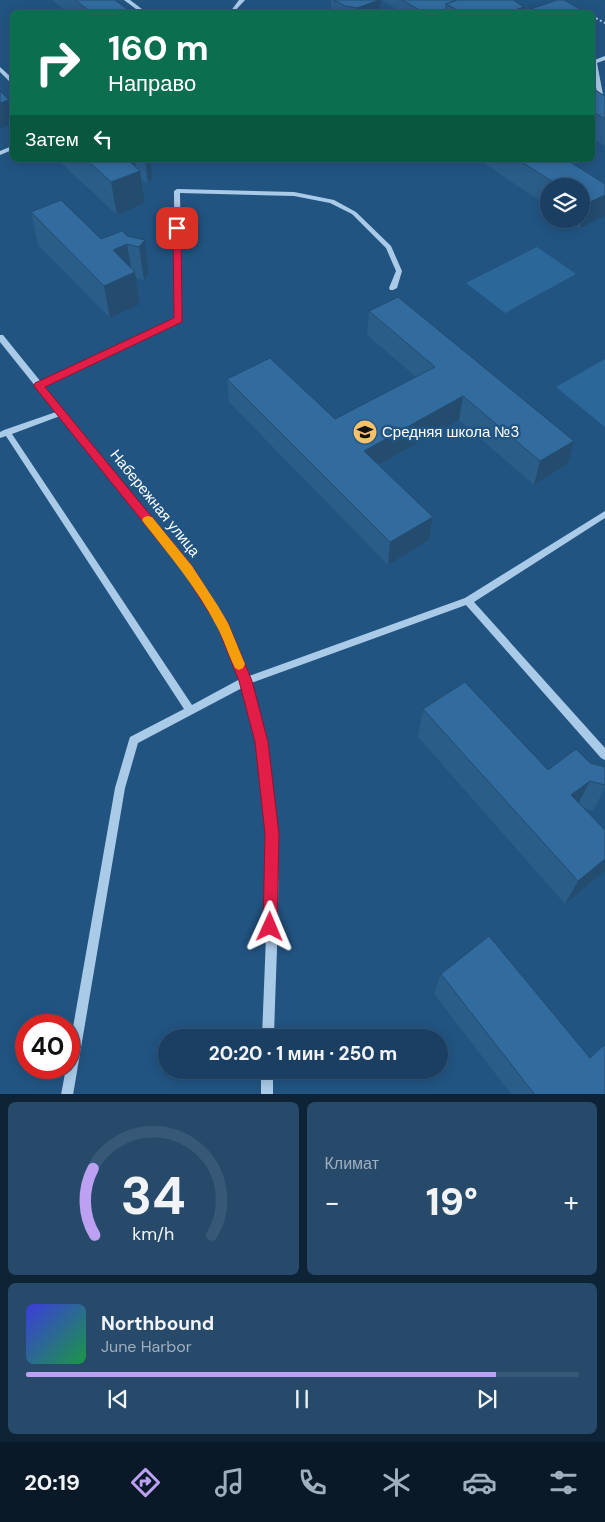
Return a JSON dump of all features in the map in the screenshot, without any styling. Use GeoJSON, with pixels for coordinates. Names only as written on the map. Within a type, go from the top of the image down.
{"type":"FeatureCollection","features":[{"type":"Feature","properties":{"kind":"street"},"geometry":{"type":"LineString","coordinates":[[127,0],[140,10]]}},
{"type":"Feature","properties":{"kind":"street"},"geometry":{"type":"LineString","coordinates":[[234,10],[242,0]]}},
{"type":"Feature","properties":{"kind":"street"},"geometry":{"type":"LineString","coordinates":[[0,69],[10,79]]}},
{"type":"Feature","properties":{"kind":"street"},"geometry":{"type":"LineString","coordinates":[[595,71],[602,101],[605,103]]}},
{"type":"Feature","properties":{"kind":"street"},"geometry":{"type":"LineString","coordinates":[[39,386],[179,320],[177,191],[294,194],[332,201],[354,213],[389,247],[399,271],[393,288]]}},
{"type":"Feature","properties":{"kind":"street","name":"Набережная улица"},"geometry":{"type":"LineString","coordinates":[[0,337],[188,570],[222,623],[246,681],[261,742],[272,834],[268,1029]]}},
{"type":"Feature","properties":{"kind":"street"},"geometry":{"type":"LineString","coordinates":[[61,413],[3,433],[189,709]]}},
{"type":"Feature","properties":{"kind":"street"},"geometry":{"type":"LineString","coordinates":[[67,1094],[120,788],[134,740],[189,709],[246,681],[468,601],[605,514]]}},
{"type":"Feature","properties":{"kind":"street"},"geometry":{"type":"LineString","coordinates":[[468,601],[605,755]]}},
{"type":"Feature","properties":{"kind":"street"},"geometry":{"type":"LineString","coordinates":[[267,1079],[267,1094]]}},
{"type":"Feature","properties":{"kind":"shaded area"},"geometry":{"type":"Polygon","coordinates":[[[537,247],[576,274],[505,313],[466,283],[537,247]]]}},
{"type":"Feature","properties":{"kind":"shaded area"},"geometry":{"type":"Polygon","coordinates":[[[605,359],[605,427],[556,387],[605,359]]]}},
{"type":"Feature","properties":{"kind":"building"},"geometry":{"type":"Polygon","coordinates":[[[75,0],[115,0],[128,10],[88,10],[75,0]]]}},
{"type":"Feature","properties":{"kind":"building"},"geometry":{"type":"Polygon","coordinates":[[[334,0],[379,0],[357,8],[345,6],[334,0]]]}},
{"type":"Feature","properties":{"kind":"building"},"geometry":{"type":"Polygon","coordinates":[[[402,0],[457,0],[446,4],[446,9],[443,10],[420,10],[402,0]]]}},
{"type":"Feature","properties":{"kind":"building"},"geometry":{"type":"Polygon","coordinates":[[[457,0],[513,0],[524,7],[514,10],[457,10],[446,4],[457,0]]]}},
{"type":"Feature","properties":{"kind":"building"},"geometry":{"type":"Polygon","coordinates":[[[557,0],[564,0],[582,10],[528,10],[557,0]]]}},
{"type":"Feature","properties":{"kind":"building"},"geometry":{"type":"Polygon","coordinates":[[[595,90],[605,96],[605,119],[595,113],[595,90]]]}},
{"type":"Feature","properties":{"kind":"building"},"geometry":{"type":"Polygon","coordinates":[[[0,91],[9,100],[0,103],[0,91]]]}},
{"type":"Feature","properties":{"kind":"building"},"geometry":{"type":"Polygon","coordinates":[[[89,162],[130,162],[140,171],[111,182],[89,162]]]}},
{"type":"Feature","properties":{"kind":"building"},"geometry":{"type":"Polygon","coordinates":[[[522,162],[570,162],[605,184],[605,195],[590,202],[590,178],[547,178],[522,162]]]}},
{"type":"Feature","properties":{"kind":"building"},"geometry":{"type":"Polygon","coordinates":[[[61,200],[101,239],[122,231],[127,236],[145,240],[139,247],[127,244],[113,250],[135,272],[104,286],[31,212],[61,200]]]}},
{"type":"Feature","properties":{"kind":"building"},"geometry":{"type":"Polygon","coordinates":[[[398,297],[574,441],[540,461],[463,396],[364,451],[433,517],[390,542],[227,379],[270,358],[335,419],[435,367],[369,311],[398,297]]]}},
{"type":"Feature","properties":{"kind":"building"},"geometry":{"type":"Polygon","coordinates":[[[465,682],[548,770],[576,749],[590,763],[605,767],[605,785],[590,781],[571,795],[605,830],[605,859],[578,881],[423,709],[465,682]]]}},
{"type":"Feature","properties":{"kind":"building"},"geometry":{"type":"Polygon","coordinates":[[[489,936],[590,1058],[605,1044],[605,1094],[534,1094],[441,974],[489,936]]]}},
{"type":"Feature","properties":{"kind":"slow traffic"},"geometry":{"type":"LineString","coordinates":[[148,520],[188,570],[222,623],[239,664]]}},
{"type":"Feature","properties":{"kind":"place","name":"Средняя школа №3"},"geometry":{"type":"Point","coordinates":[365,432]}},
{"type":"Feature","properties":{"kind":"route"},"geometry":{"type":"LineString","coordinates":[[177,228],[179,320],[39,386],[188,570],[222,623],[246,681],[261,742],[272,834],[270,927]]}}]}
